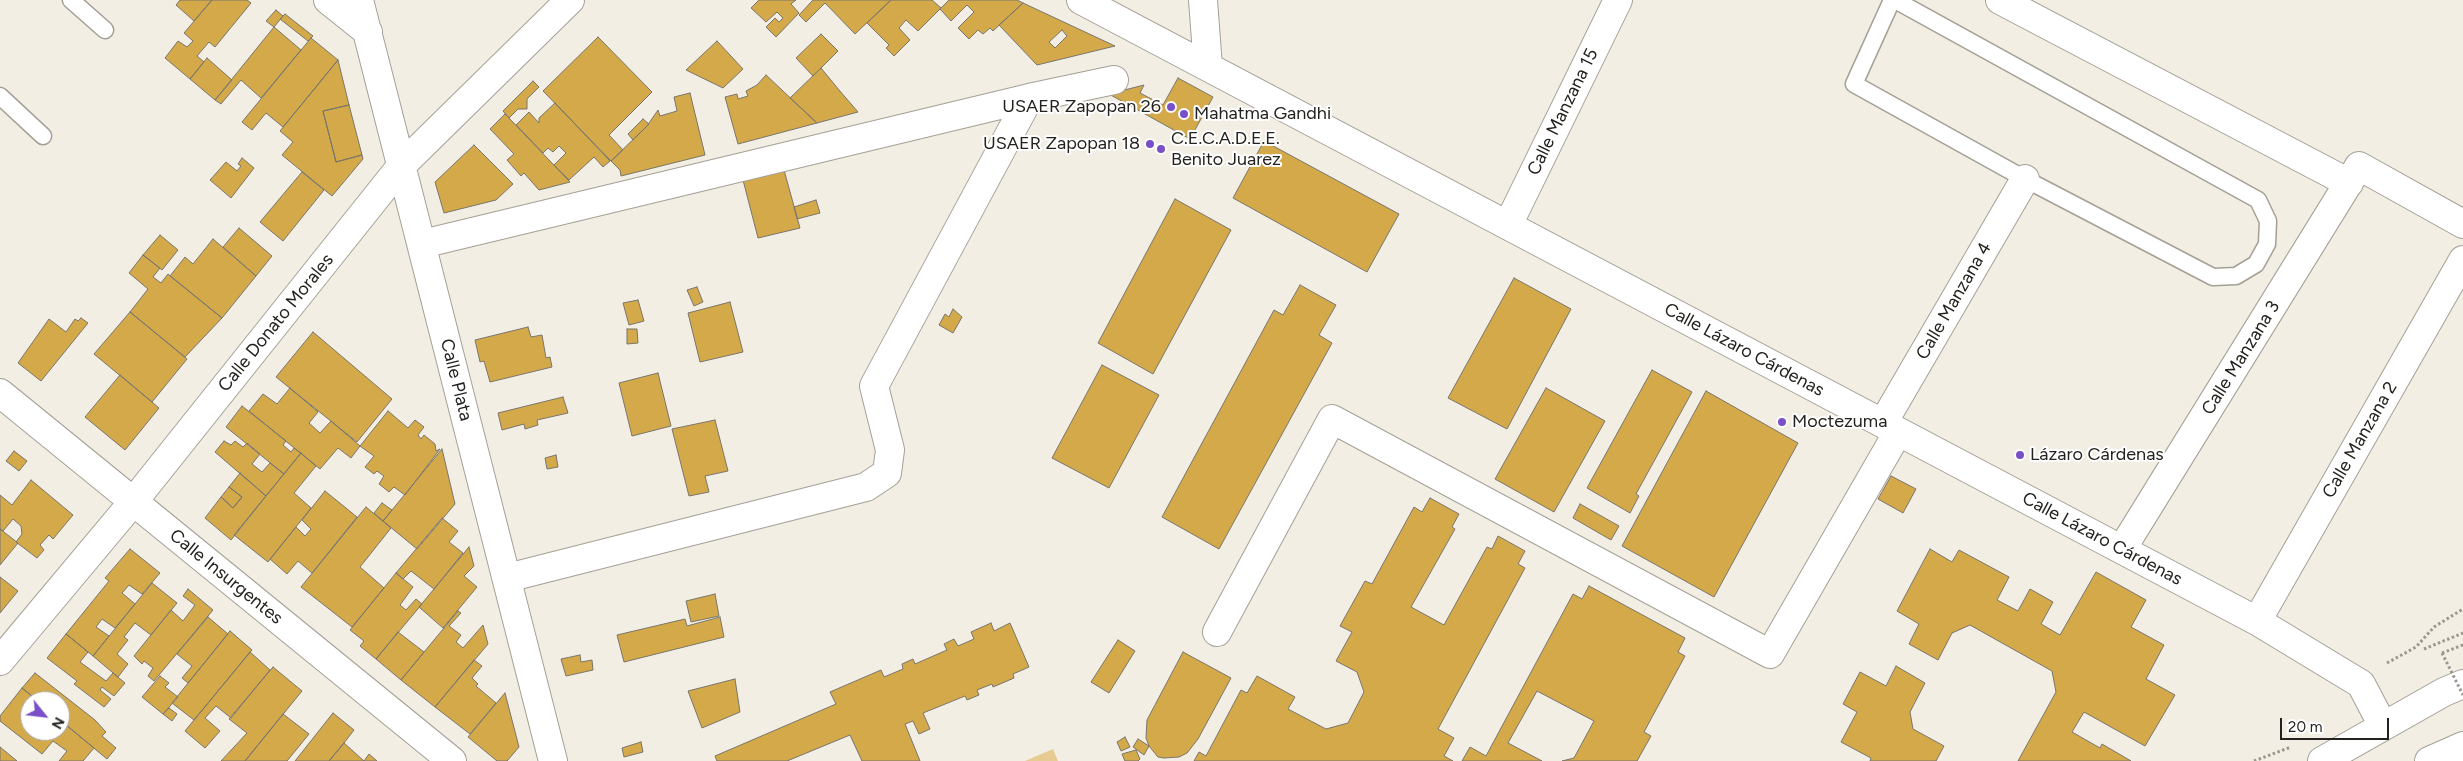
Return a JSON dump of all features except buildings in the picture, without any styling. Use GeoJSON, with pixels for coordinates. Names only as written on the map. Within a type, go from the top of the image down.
{"type":"FeatureCollection","features":[{"type":"Feature","properties":{"kind":"street"},"geometry":{"type":"LineString","coordinates":[[328,0],[368,32]]}},
{"type":"Feature","properties":{"kind":"street","name":"Calle Plata"},"geometry":{"type":"LineString","coordinates":[[359,0],[553,761]]}},
{"type":"Feature","properties":{"kind":"street","name":"Calle Donato Morales"},"geometry":{"type":"LineString","coordinates":[[0,661],[133,502],[402,165],[570,0]]}},
{"type":"Feature","properties":{"kind":"street","name":"Calle Lázaro Cárdenas"},"geometry":{"type":"LineString","coordinates":[[1081,0],[2257,621],[2361,684],[2383,726]]}},
{"type":"Feature","properties":{"kind":"street"},"geometry":{"type":"LineString","coordinates":[[1203,0],[1208,67]]}},
{"type":"Feature","properties":{"kind":"street","name":"Calle Manzana 15"},"geometry":{"type":"LineString","coordinates":[[1508,225],[1618,0]]}},
{"type":"Feature","properties":{"kind":"street"},"geometry":{"type":"LineString","coordinates":[[2000,0],[2354,175],[2463,224]]}},
{"type":"Feature","properties":{"kind":"street"},"geometry":{"type":"LineString","coordinates":[[422,244],[1029,98],[1114,80]]}},
{"type":"Feature","properties":{"kind":"street"},"geometry":{"type":"LineString","coordinates":[[507,578],[866,487],[887,473],[890,450],[874,386],[1029,98]]}},
{"type":"Feature","properties":{"kind":"street","name":"Calle Manzana 3"},"geometry":{"type":"LineString","coordinates":[[2122,549],[2354,175]]}},
{"type":"Feature","properties":{"kind":"street","name":"Calle Manzana 4"},"geometry":{"type":"LineString","coordinates":[[1217,632],[1332,419],[1770,654],[2025,179]]}},
{"type":"Feature","properties":{"kind":"street","name":"Calle Manzana 2"},"geometry":{"type":"LineString","coordinates":[[2257,621],[2463,260]]}},
{"type":"Feature","properties":{"kind":"street","name":"Calle Insurgentes"},"geometry":{"type":"LineString","coordinates":[[0,393],[452,761]]}},
{"type":"Feature","properties":{"kind":"street"},"geometry":{"type":"LineString","coordinates":[[2322,761],[2444,692],[2463,684]]}},
{"type":"Feature","properties":{"kind":"street"},"geometry":{"type":"LineString","coordinates":[[2429,761],[2463,746]]}},
{"type":"Feature","properties":{"kind":"lane"},"geometry":{"type":"LineString","coordinates":[[71,0],[105,30]]}},
{"type":"Feature","properties":{"kind":"lane"},"geometry":{"type":"LineString","coordinates":[[1893,0],[2258,200],[2268,221],[2267,244],[2256,264],[2236,276],[2213,277],[2025,179],[1854,84],[1893,0]]}},
{"type":"Feature","properties":{"kind":"lane"},"geometry":{"type":"LineString","coordinates":[[0,96],[43,136]]}},
{"type":"Feature","properties":{"kind":"path"},"geometry":{"type":"LineString","coordinates":[[2424,649],[2463,633]]}},
{"type":"Feature","properties":{"kind":"path"},"geometry":{"type":"LineString","coordinates":[[2463,645],[2442,653],[2463,695]]}},
{"type":"Feature","properties":{"kind":"path"},"geometry":{"type":"LineString","coordinates":[[2254,761],[2296,745]]}},
{"type":"Feature","properties":{"kind":"shaded area"},"geometry":{"type":"Polygon","coordinates":[[[1053,749],[1058,761],[1025,761],[1053,749]]]}},
{"type":"Feature","properties":{"kind":"place","name":"USAER Zapopan 26"},"geometry":{"type":"Point","coordinates":[1171,107]}},
{"type":"Feature","properties":{"kind":"place","name":"Mahatma Gandhi"},"geometry":{"type":"Point","coordinates":[1184,114]}},
{"type":"Feature","properties":{"kind":"place","name":"USAER Zapopan 18"},"geometry":{"type":"Point","coordinates":[1150,144]}},
{"type":"Feature","properties":{"kind":"place","name":"C.E.C.A.D.E.E. Benito Juarez"},"geometry":{"type":"Point","coordinates":[1161,149]}},
{"type":"Feature","properties":{"kind":"place","name":"Moctezuma"},"geometry":{"type":"Point","coordinates":[1782,422]}},
{"type":"Feature","properties":{"kind":"place","name":"Lázaro Cárdenas"},"geometry":{"type":"Point","coordinates":[2020,455]}}]}
